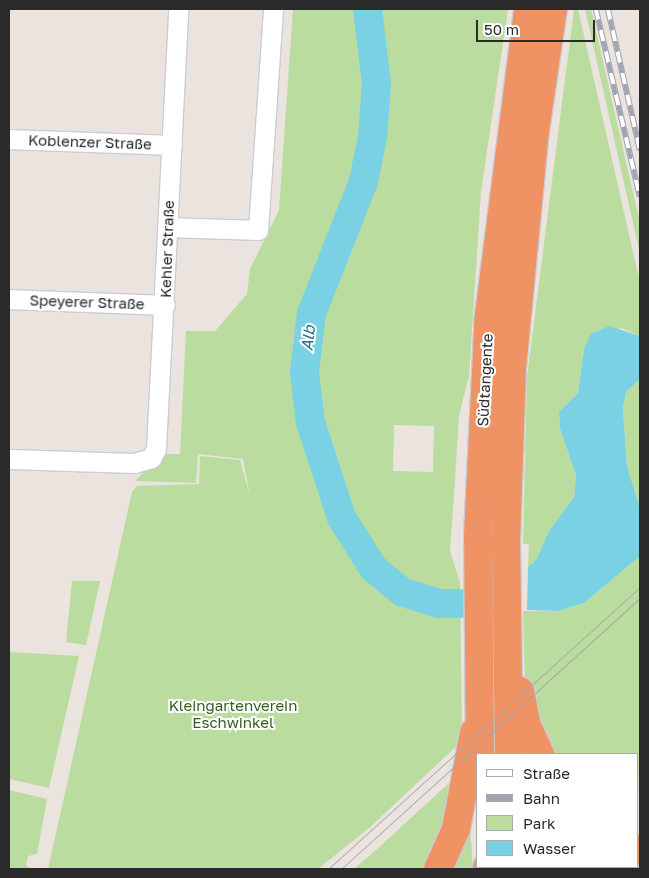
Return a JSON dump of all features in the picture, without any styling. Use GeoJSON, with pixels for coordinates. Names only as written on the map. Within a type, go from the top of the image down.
{"type":"FeatureCollection","features":[{"type":"Feature","properties":{"kind":"highway","name":"Südtangente"},"geometry":{"type":"LineString","coordinates":[[480,753],[478,536],[489,315],[528,9]]}},
{"type":"Feature","properties":{"kind":"highway","name":"Südtangente"},"geometry":{"type":"LineString","coordinates":[[509,753],[506,632],[516,310],[553,9]]}},
{"type":"Feature","properties":{"kind":"highway"},"geometry":{"type":"LineString","coordinates":[[506,632],[527,726],[540,753]]}},
{"type":"Feature","properties":{"kind":"highway"},"geometry":{"type":"LineString","coordinates":[[438,869],[456,829],[469,750],[479,719]]}},
{"type":"Feature","properties":{"kind":"street","name":"Kehler Straße"},"geometry":{"type":"LineString","coordinates":[[9,459],[123,464],[151,458],[159,442],[178,9]]}},
{"type":"Feature","properties":{"kind":"street"},"geometry":{"type":"LineString","coordinates":[[168,227],[258,230],[273,9]]}},
{"type":"Feature","properties":{"kind":"street","name":"Koblenzer Straße"},"geometry":{"type":"LineString","coordinates":[[9,139],[172,145]]}},
{"type":"Feature","properties":{"kind":"street","name":"Speyerer Straße"},"geometry":{"type":"LineString","coordinates":[[9,299],[165,305]]}},
{"type":"Feature","properties":{"kind":"green space","name":"Kleingartenverein Eschwinkel"},"geometry":{"type":"Polygon","coordinates":[[[293,9],[508,9],[481,192],[469,376],[459,415],[450,551],[460,582],[462,741],[368,829],[318,869],[48,869],[132,492],[137,486],[199,484],[200,456],[240,460],[250,496],[243,459],[198,454],[196,483],[135,481],[161,454],[180,454],[186,331],[215,331],[247,294],[250,269],[279,210],[293,9]],[[394,425],[393,471],[433,472],[434,426],[394,425]]]}},
{"type":"Feature","properties":{"kind":"green space"},"geometry":{"type":"Polygon","coordinates":[[[574,9],[578,9],[640,283],[640,336],[621,328],[584,349],[578,393],[559,412],[560,429],[576,475],[574,497],[549,531],[538,559],[528,567],[529,544],[523,544],[527,377],[574,9]]]}},
{"type":"Feature","properties":{"kind":"green space"},"geometry":{"type":"Polygon","coordinates":[[[585,9],[591,9],[640,223],[640,254],[585,9]]]}},
{"type":"Feature","properties":{"kind":"green space"},"geometry":{"type":"Polygon","coordinates":[[[640,379],[640,508],[627,467],[623,409],[626,392],[640,379]]]}},
{"type":"Feature","properties":{"kind":"green space"},"geometry":{"type":"Polygon","coordinates":[[[640,556],[640,838],[639,753],[553,753],[525,684],[523,611],[558,611],[584,603],[640,556]]]}},
{"type":"Feature","properties":{"kind":"green space"},"geometry":{"type":"Polygon","coordinates":[[[72,581],[100,581],[86,645],[66,642],[72,581]]]}},
{"type":"Feature","properties":{"kind":"green space"},"geometry":{"type":"Polygon","coordinates":[[[9,652],[79,656],[49,788],[9,779],[9,652]]]}},
{"type":"Feature","properties":{"kind":"green space"},"geometry":{"type":"Polygon","coordinates":[[[460,773],[429,869],[354,869],[377,849],[460,773]]]}},
{"type":"Feature","properties":{"kind":"green space"},"geometry":{"type":"Polygon","coordinates":[[[9,790],[47,799],[37,854],[28,856],[26,865],[31,869],[9,869],[9,790]]]}},
{"type":"Feature","properties":{"kind":"green space"},"geometry":{"type":"Polygon","coordinates":[[[470,825],[473,869],[446,869],[470,825]]]}},
{"type":"Feature","properties":{"kind":"green space"},"geometry":{"type":"Polygon","coordinates":[[[639,864],[640,869],[531,869],[639,868],[639,864]]]}},
{"type":"Feature","properties":{"kind":"water"},"geometry":{"type":"Polygon","coordinates":[[[609,326],[640,336],[640,379],[626,392],[623,409],[627,467],[640,508],[640,556],[584,603],[558,611],[527,610],[528,567],[537,559],[549,531],[574,497],[576,475],[560,429],[559,412],[578,393],[584,349],[591,334],[609,326]]]}},
{"type":"Feature","properties":{"kind":"waterway","name":"Alb"},"geometry":{"type":"LineString","coordinates":[[367,9],[376,83],[372,136],[363,181],[311,313],[304,372],[310,422],[341,517],[373,568],[403,592],[438,603],[458,603]]}},
{"type":"Feature","properties":{"kind":"tram line"},"geometry":{"type":"LineString","coordinates":[[328,869],[640,587]]}},
{"type":"Feature","properties":{"kind":"tram line"},"geometry":{"type":"LineString","coordinates":[[341,869],[640,598]]}},
{"type":"Feature","properties":{"kind":"railway"},"geometry":{"type":"LineString","coordinates":[[596,9],[640,197]]}},
{"type":"Feature","properties":{"kind":"railway"},"geometry":{"type":"LineString","coordinates":[[608,9],[640,150]]}}]}
